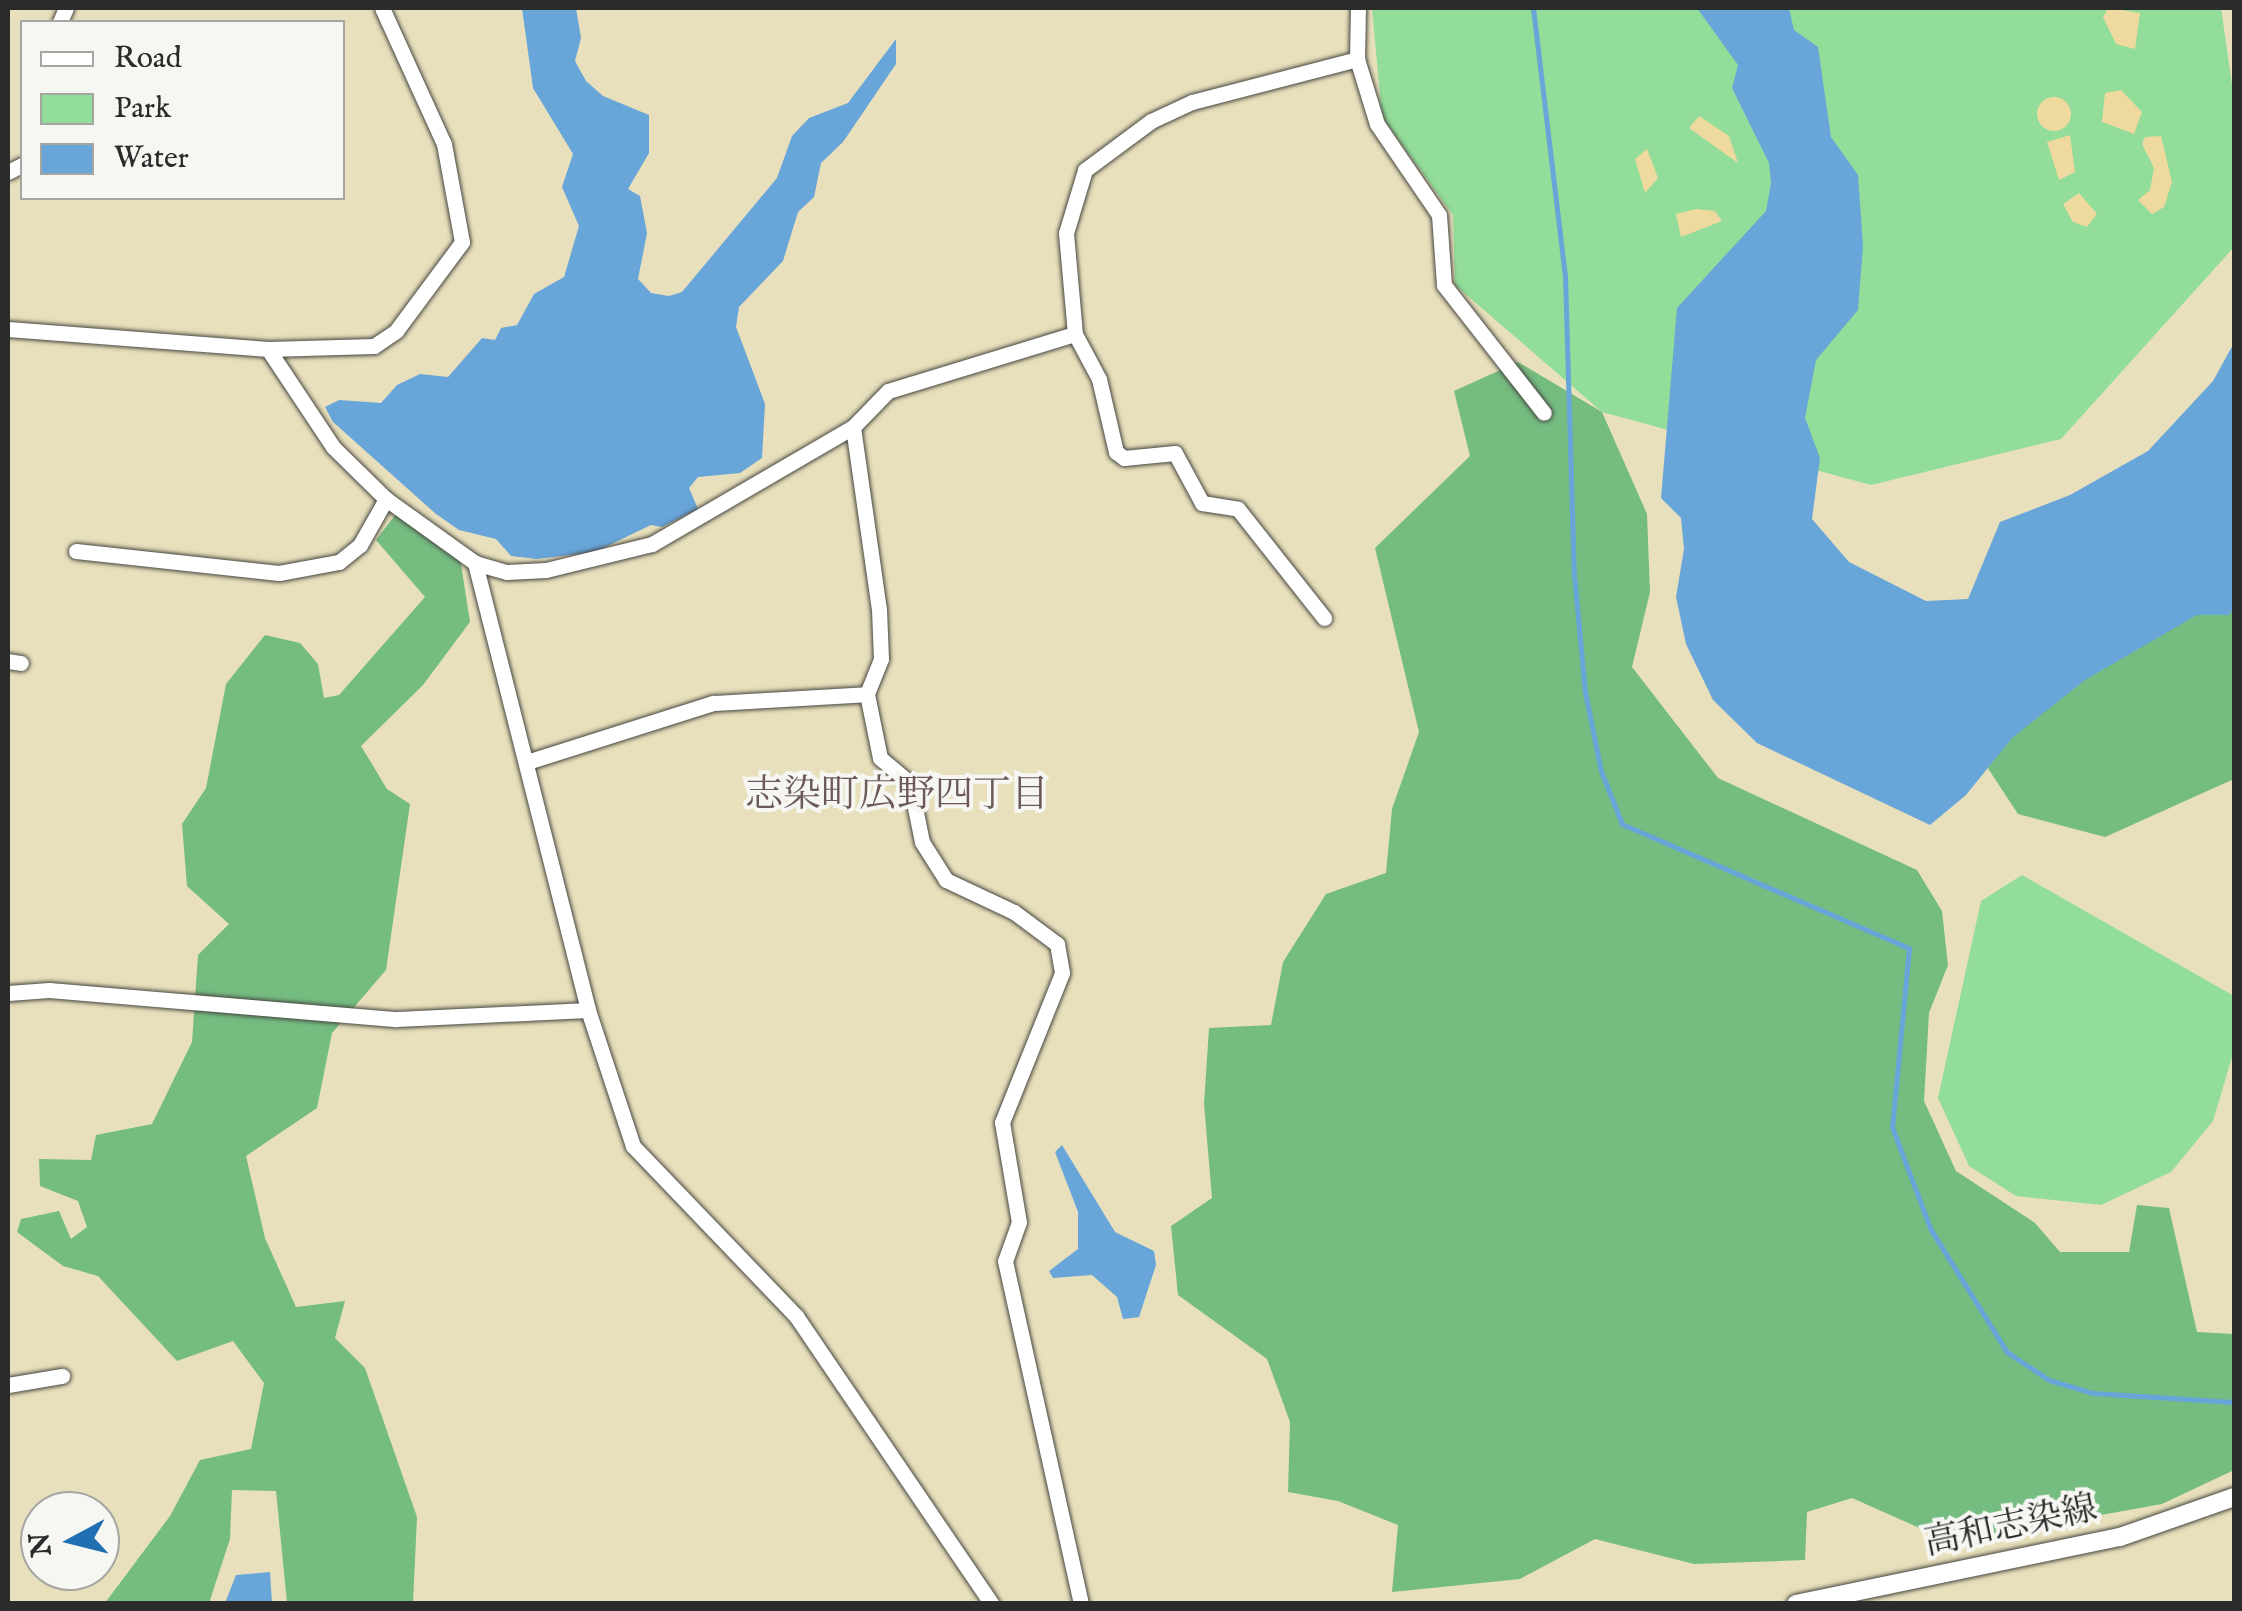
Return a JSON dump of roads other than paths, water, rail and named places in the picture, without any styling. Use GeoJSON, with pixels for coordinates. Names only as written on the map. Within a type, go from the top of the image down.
{"type":"FeatureCollection","features":[{"type":"Feature","properties":{"kind":"street"},"geometry":{"type":"LineString","coordinates":[[8,329],[268,349],[374,346],[396,331],[462,242],[444,144],[382,8]]}},
{"type":"Feature","properties":{"kind":"street"},"geometry":{"type":"LineString","coordinates":[[1358,8],[1357,59],[1377,124],[1438,215],[1444,285],[1544,413]]}},
{"type":"Feature","properties":{"kind":"street"},"geometry":{"type":"LineString","coordinates":[[1324,618],[1238,509],[1202,503],[1175,453],[1124,458],[1116,452],[1100,379],[1075,334],[1066,233],[1085,170],[1151,120],[1192,102],[1357,59]]}},
{"type":"Feature","properties":{"kind":"street"},"geometry":{"type":"LineString","coordinates":[[268,349],[333,448],[386,499],[475,563],[508,572],[546,570],[652,544],[853,428],[888,391],[1075,334]]}},
{"type":"Feature","properties":{"kind":"street"},"geometry":{"type":"LineString","coordinates":[[853,428],[879,610],[881,659],[867,694],[880,758],[910,783],[922,842],[946,880],[1014,912],[1057,944],[1062,973],[1002,1122],[1018,1222],[1005,1260],[1081,1604]]}},
{"type":"Feature","properties":{"kind":"street"},"geometry":{"type":"LineString","coordinates":[[76,550],[279,573],[338,562],[360,545],[386,499]]}},
{"type":"Feature","properties":{"kind":"street"},"geometry":{"type":"LineString","coordinates":[[475,563],[588,1010],[632,1146],[796,1316],[992,1604]]}},
{"type":"Feature","properties":{"kind":"street"},"geometry":{"type":"LineString","coordinates":[[527,762],[713,704],[867,694]]}},
{"type":"Feature","properties":{"kind":"street"},"geometry":{"type":"LineString","coordinates":[[8,993],[49,990],[398,1019],[588,1010]]}},
{"type":"Feature","properties":{"kind":"street"},"geometry":{"type":"LineString","coordinates":[[8,1386],[62,1376]]}},
{"type":"Feature","properties":{"kind":"street","name":"高和志染線"},"geometry":{"type":"LineString","coordinates":[[1796,1604],[2120,1538],[2234,1498]]}},
{"type":"Feature","properties":{"kind":"water"},"geometry":{"type":"Polygon","coordinates":[[[522,8],[576,8],[581,38],[575,61],[586,81],[603,96],[649,115],[649,153],[628,189],[640,196],[647,233],[638,279],[651,293],[669,296],[682,292],[777,178],[792,136],[809,118],[848,103],[896,39],[896,64],[843,142],[821,163],[814,197],[798,212],[783,261],[739,307],[736,327],[765,404],[762,458],[740,473],[698,477],[689,488],[698,509],[662,527],[651,525],[595,552],[537,559],[511,556],[496,539],[459,530],[436,514],[333,422],[325,407],[339,400],[381,403],[397,385],[420,374],[448,377],[482,338],[495,340],[501,328],[517,325],[534,294],[564,277],[579,226],[562,187],[573,154],[533,88],[522,8]]]}},
{"type":"Feature","properties":{"kind":"water"},"geometry":{"type":"Polygon","coordinates":[[[1697,8],[1789,8],[1794,30],[1818,47],[1831,137],[1858,175],[1863,246],[1858,310],[1816,360],[1805,418],[1820,458],[1812,519],[1849,562],[1926,601],[1968,599],[2000,522],[2070,495],[2148,451],[2213,381],[2234,343],[2234,608],[2229,615],[2197,615],[2085,680],[2012,738],[1966,795],[1930,825],[1757,743],[1713,700],[1686,644],[1676,597],[1684,549],[1681,518],[1661,498],[1677,308],[1766,211],[1771,183],[1769,163],[1732,88],[1738,65],[1697,8]]]}},
{"type":"Feature","properties":{"kind":"water"},"geometry":{"type":"Polygon","coordinates":[[[1062,1145],[1115,1232],[1154,1251],[1156,1265],[1139,1317],[1123,1319],[1117,1297],[1092,1275],[1053,1278],[1049,1271],[1078,1249],[1078,1212],[1055,1152],[1062,1145]]]}},
{"type":"Feature","properties":{"kind":"water"},"geometry":{"type":"Polygon","coordinates":[[[270,1572],[272,1603],[225,1603],[236,1575],[270,1572]]]}},
{"type":"Feature","properties":{"kind":"waterway"},"geometry":{"type":"LineString","coordinates":[[1533,8],[1565,276],[1574,574],[1585,692],[1601,771],[1622,824],[1909,948],[1892,1127],[1931,1230],[2007,1352],[2049,1380],[2093,1393],[2234,1402]]}},
{"type":"Feature","properties":{"kind":"district","name":"志染町広野四丁目"},"geometry":{"type":"Point","coordinates":[897,797]}}]}
